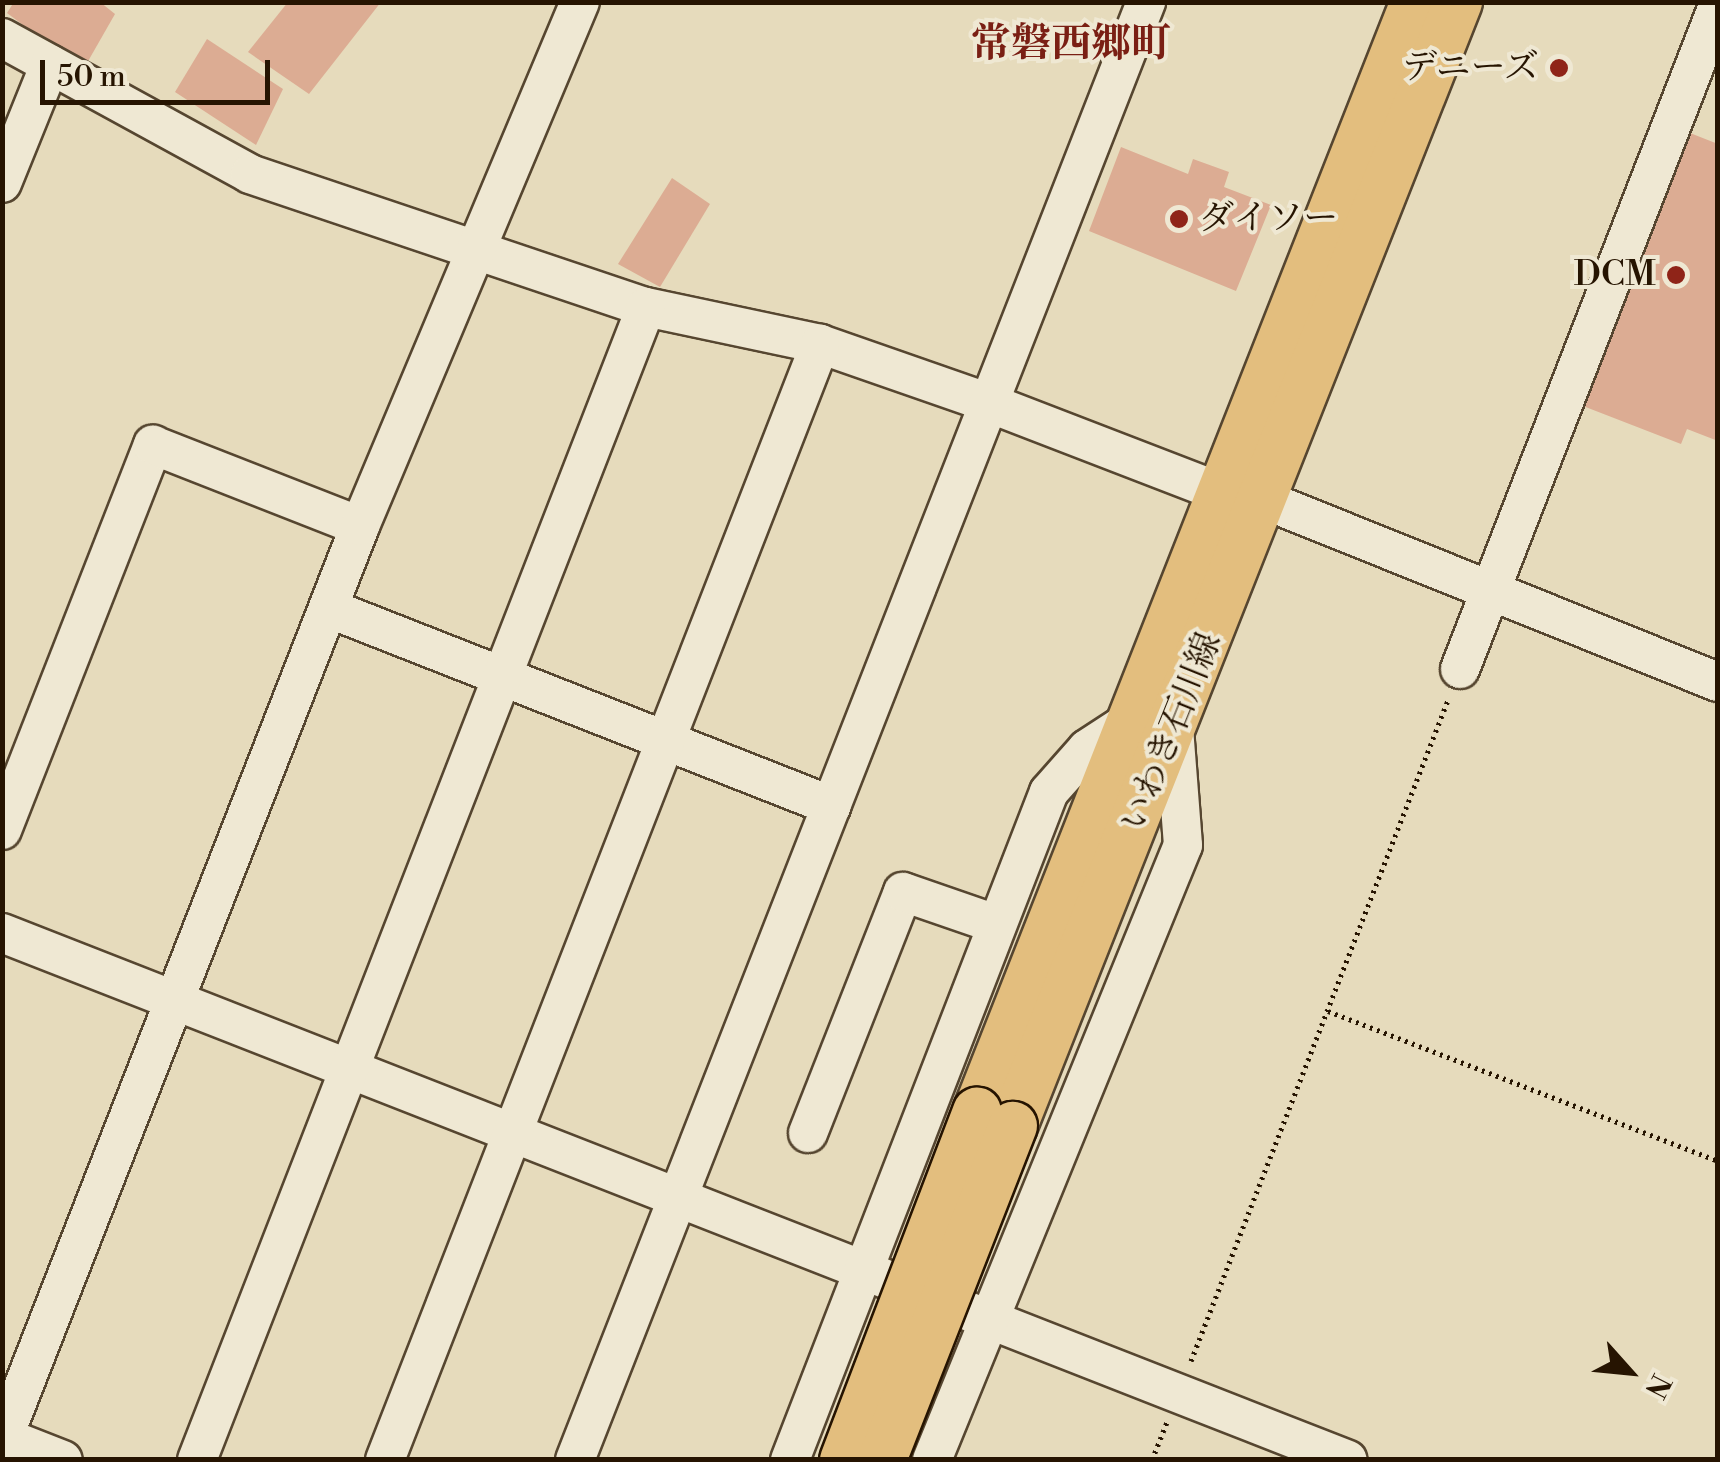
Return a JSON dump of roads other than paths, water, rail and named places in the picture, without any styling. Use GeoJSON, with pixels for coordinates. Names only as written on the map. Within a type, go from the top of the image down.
{"type":"FeatureCollection","features":[{"type":"Feature","properties":{"kind":"main road","name":"いわき石川線"},"geometry":{"type":"LineString","coordinates":[[1245,497],[1415,2]]}},
{"type":"Feature","properties":{"kind":"main road","name":"いわき石川線"},"geometry":{"type":"LineString","coordinates":[[844,1460],[995,1119],[1245,497],[1458,2]]}},
{"type":"Feature","properties":{"kind":"main road","name":"いわき石川線"},"geometry":{"type":"LineString","coordinates":[[882,1460],[995,1119]]}},
{"type":"Feature","properties":{"kind":"street"},"geometry":{"type":"LineString","coordinates":[[63,1460],[3,1439],[171,999],[360,526],[580,2]]}},
{"type":"Feature","properties":{"kind":"street"},"geometry":{"type":"LineString","coordinates":[[575,1460],[1146,2]]}},
{"type":"Feature","properties":{"kind":"street"},"geometry":{"type":"LineString","coordinates":[[1460,669],[1718,6]]}},
{"type":"Feature","properties":{"kind":"street"},"geometry":{"type":"LineString","coordinates":[[2,38],[250,174],[646,307],[820,344],[1245,497],[1718,682]]}},
{"type":"Feature","properties":{"kind":"street"},"geometry":{"type":"LineString","coordinates":[[2,184],[50,64]]}},
{"type":"Feature","properties":{"kind":"street"},"geometry":{"type":"LineString","coordinates":[[197,1460],[646,307]]}},
{"type":"Feature","properties":{"kind":"street"},"geometry":{"type":"LineString","coordinates":[[385,1460],[820,344]]}},
{"type":"Feature","properties":{"kind":"street"},"geometry":{"type":"LineString","coordinates":[[2,830],[153,444],[360,526]]}},
{"type":"Feature","properties":{"kind":"street"},"geometry":{"type":"LineString","coordinates":[[328,608],[832,806]]}},
{"type":"Feature","properties":{"kind":"street"},"geometry":{"type":"LineString","coordinates":[[790,1460],[1048,792],[1087,750],[1155,722],[1183,845],[932,1460]]}},
{"type":"Feature","properties":{"kind":"street"},"geometry":{"type":"LineString","coordinates":[[808,1134],[904,892],[996,924]]}},
{"type":"Feature","properties":{"kind":"street"},"geometry":{"type":"LineString","coordinates":[[2,933],[1177,1397],[1348,1460]]}},
{"type":"Feature","properties":{"kind":"place","name":"デニーズ"},"geometry":{"type":"Point","coordinates":[1559,68]}},
{"type":"Feature","properties":{"kind":"place","name":"ダイソー"},"geometry":{"type":"Point","coordinates":[1179,219]}},
{"type":"Feature","properties":{"kind":"place","name":"DCM"},"geometry":{"type":"Point","coordinates":[1676,275]}},
{"type":"Feature","properties":{"kind":"district","name":"常磐西郷町"},"geometry":{"type":"Point","coordinates":[1071,44]}}]}
